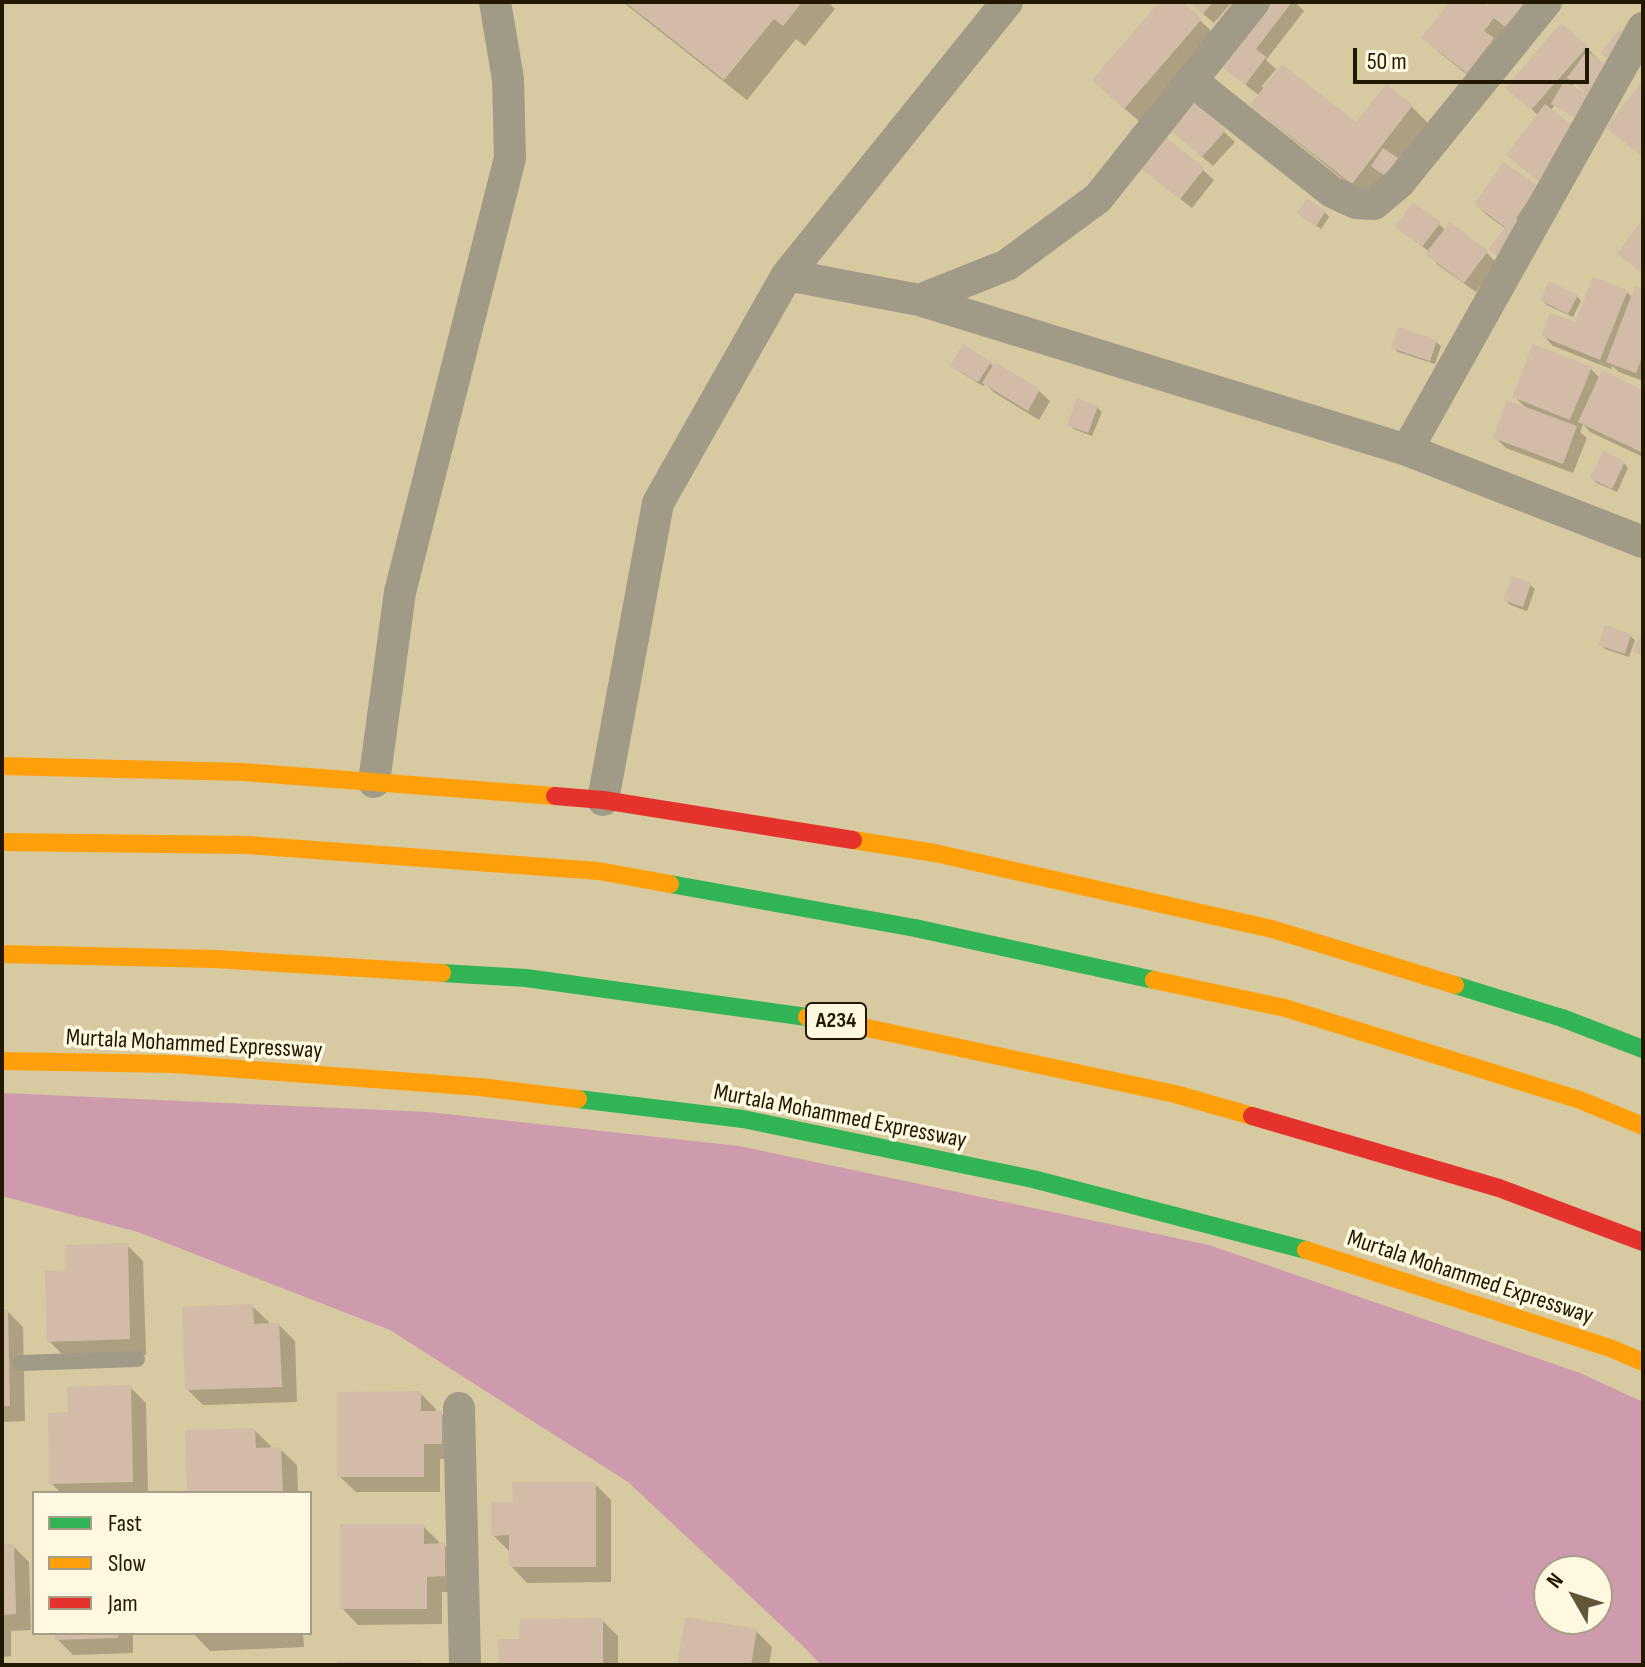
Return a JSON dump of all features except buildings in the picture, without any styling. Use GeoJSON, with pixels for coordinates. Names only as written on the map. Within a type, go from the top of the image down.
{"type":"FeatureCollection","features":[{"type":"Feature","properties":{"kind":"highway"},"geometry":{"type":"LineString","coordinates":[[2,766],[243,772],[603,800],[935,853],[1272,929],[1562,1018],[1643,1049]]}},
{"type":"Feature","properties":{"kind":"highway"},"geometry":{"type":"LineString","coordinates":[[2,842],[247,845],[599,871],[915,928],[1285,1008],[1580,1100],[1643,1126]]}},
{"type":"Feature","properties":{"kind":"highway","name":"A234"},"geometry":{"type":"LineString","coordinates":[[2,954],[215,959],[526,978],[830,1020],[1175,1094],[1499,1188],[1643,1242]]}},
{"type":"Feature","properties":{"kind":"highway","name":"Murtala Mohammed Expressway"},"geometry":{"type":"LineString","coordinates":[[2,1061],[173,1064],[465,1086],[743,1119],[1033,1179],[1308,1251],[1610,1348],[1643,1362]]}},
{"type":"Feature","properties":{"kind":"street"},"geometry":{"type":"LineString","coordinates":[[374,782],[400,592],[510,158],[508,79],[495,2]]}},
{"type":"Feature","properties":{"kind":"street"},"geometry":{"type":"LineString","coordinates":[[603,800],[658,503],[787,275],[1007,2]]}},
{"type":"Feature","properties":{"kind":"street"},"geometry":{"type":"LineString","coordinates":[[919,300],[1007,265],[1098,198],[1254,2]]}},
{"type":"Feature","properties":{"kind":"street"},"geometry":{"type":"LineString","coordinates":[[1192,81],[1332,192],[1356,203],[1374,204],[1399,183],[1546,2]]}},
{"type":"Feature","properties":{"kind":"street"},"geometry":{"type":"LineString","coordinates":[[1407,450],[1643,28]]}},
{"type":"Feature","properties":{"kind":"street"},"geometry":{"type":"LineString","coordinates":[[787,275],[919,300],[1407,450],[1643,542]]}},
{"type":"Feature","properties":{"kind":"street"},"geometry":{"type":"LineString","coordinates":[[459,1408],[465,1665]]}},
{"type":"Feature","properties":{"kind":"lane"},"geometry":{"type":"LineString","coordinates":[[20,1363],[137,1359]]}},
{"type":"Feature","properties":{"kind":"shaded area"},"geometry":{"type":"Polygon","coordinates":[[[2,1093],[428,1112],[739,1146],[1209,1245],[1580,1373],[1643,1402],[1643,1665],[821,1665],[628,1482],[390,1330],[138,1232],[2,1196],[2,1093]]]}},
{"type":"Feature","properties":{"kind":"traffic: fast"},"geometry":{"type":"LineString","coordinates":[[670,884],[915,928],[1154,980]]}},
{"type":"Feature","properties":{"kind":"traffic: fast"},"geometry":{"type":"LineString","coordinates":[[442,973],[526,978],[807,1017]]}},
{"type":"Feature","properties":{"kind":"traffic: fast"},"geometry":{"type":"LineString","coordinates":[[1455,985],[1562,1018],[1643,1049]]}},
{"type":"Feature","properties":{"kind":"traffic: fast"},"geometry":{"type":"LineString","coordinates":[[578,1099],[743,1119],[1033,1179],[1306,1250]]}},
{"type":"Feature","properties":{"kind":"traffic: slow"},"geometry":{"type":"LineString","coordinates":[[2,766],[243,772],[555,796]]}},
{"type":"Feature","properties":{"kind":"traffic: slow"},"geometry":{"type":"LineString","coordinates":[[853,840],[935,853],[1272,929],[1455,985]]}},
{"type":"Feature","properties":{"kind":"traffic: slow"},"geometry":{"type":"LineString","coordinates":[[2,842],[247,845],[599,871],[670,884]]}},
{"type":"Feature","properties":{"kind":"traffic: slow"},"geometry":{"type":"LineString","coordinates":[[2,954],[215,959],[442,973]]}},
{"type":"Feature","properties":{"kind":"traffic: slow"},"geometry":{"type":"LineString","coordinates":[[1154,980],[1285,1008],[1580,1100],[1643,1126]]}},
{"type":"Feature","properties":{"kind":"traffic: slow"},"geometry":{"type":"LineString","coordinates":[[807,1017],[1175,1094],[1252,1116]]}},
{"type":"Feature","properties":{"kind":"traffic: slow"},"geometry":{"type":"LineString","coordinates":[[2,1061],[173,1064],[480,1087],[578,1099]]}},
{"type":"Feature","properties":{"kind":"traffic: slow"},"geometry":{"type":"LineString","coordinates":[[1306,1250],[1610,1348],[1643,1362]]}},
{"type":"Feature","properties":{"kind":"traffic: jam"},"geometry":{"type":"LineString","coordinates":[[555,796],[603,800],[853,840]]}},
{"type":"Feature","properties":{"kind":"traffic: jam"},"geometry":{"type":"LineString","coordinates":[[1252,1116],[1499,1188],[1643,1242]]}}]}
